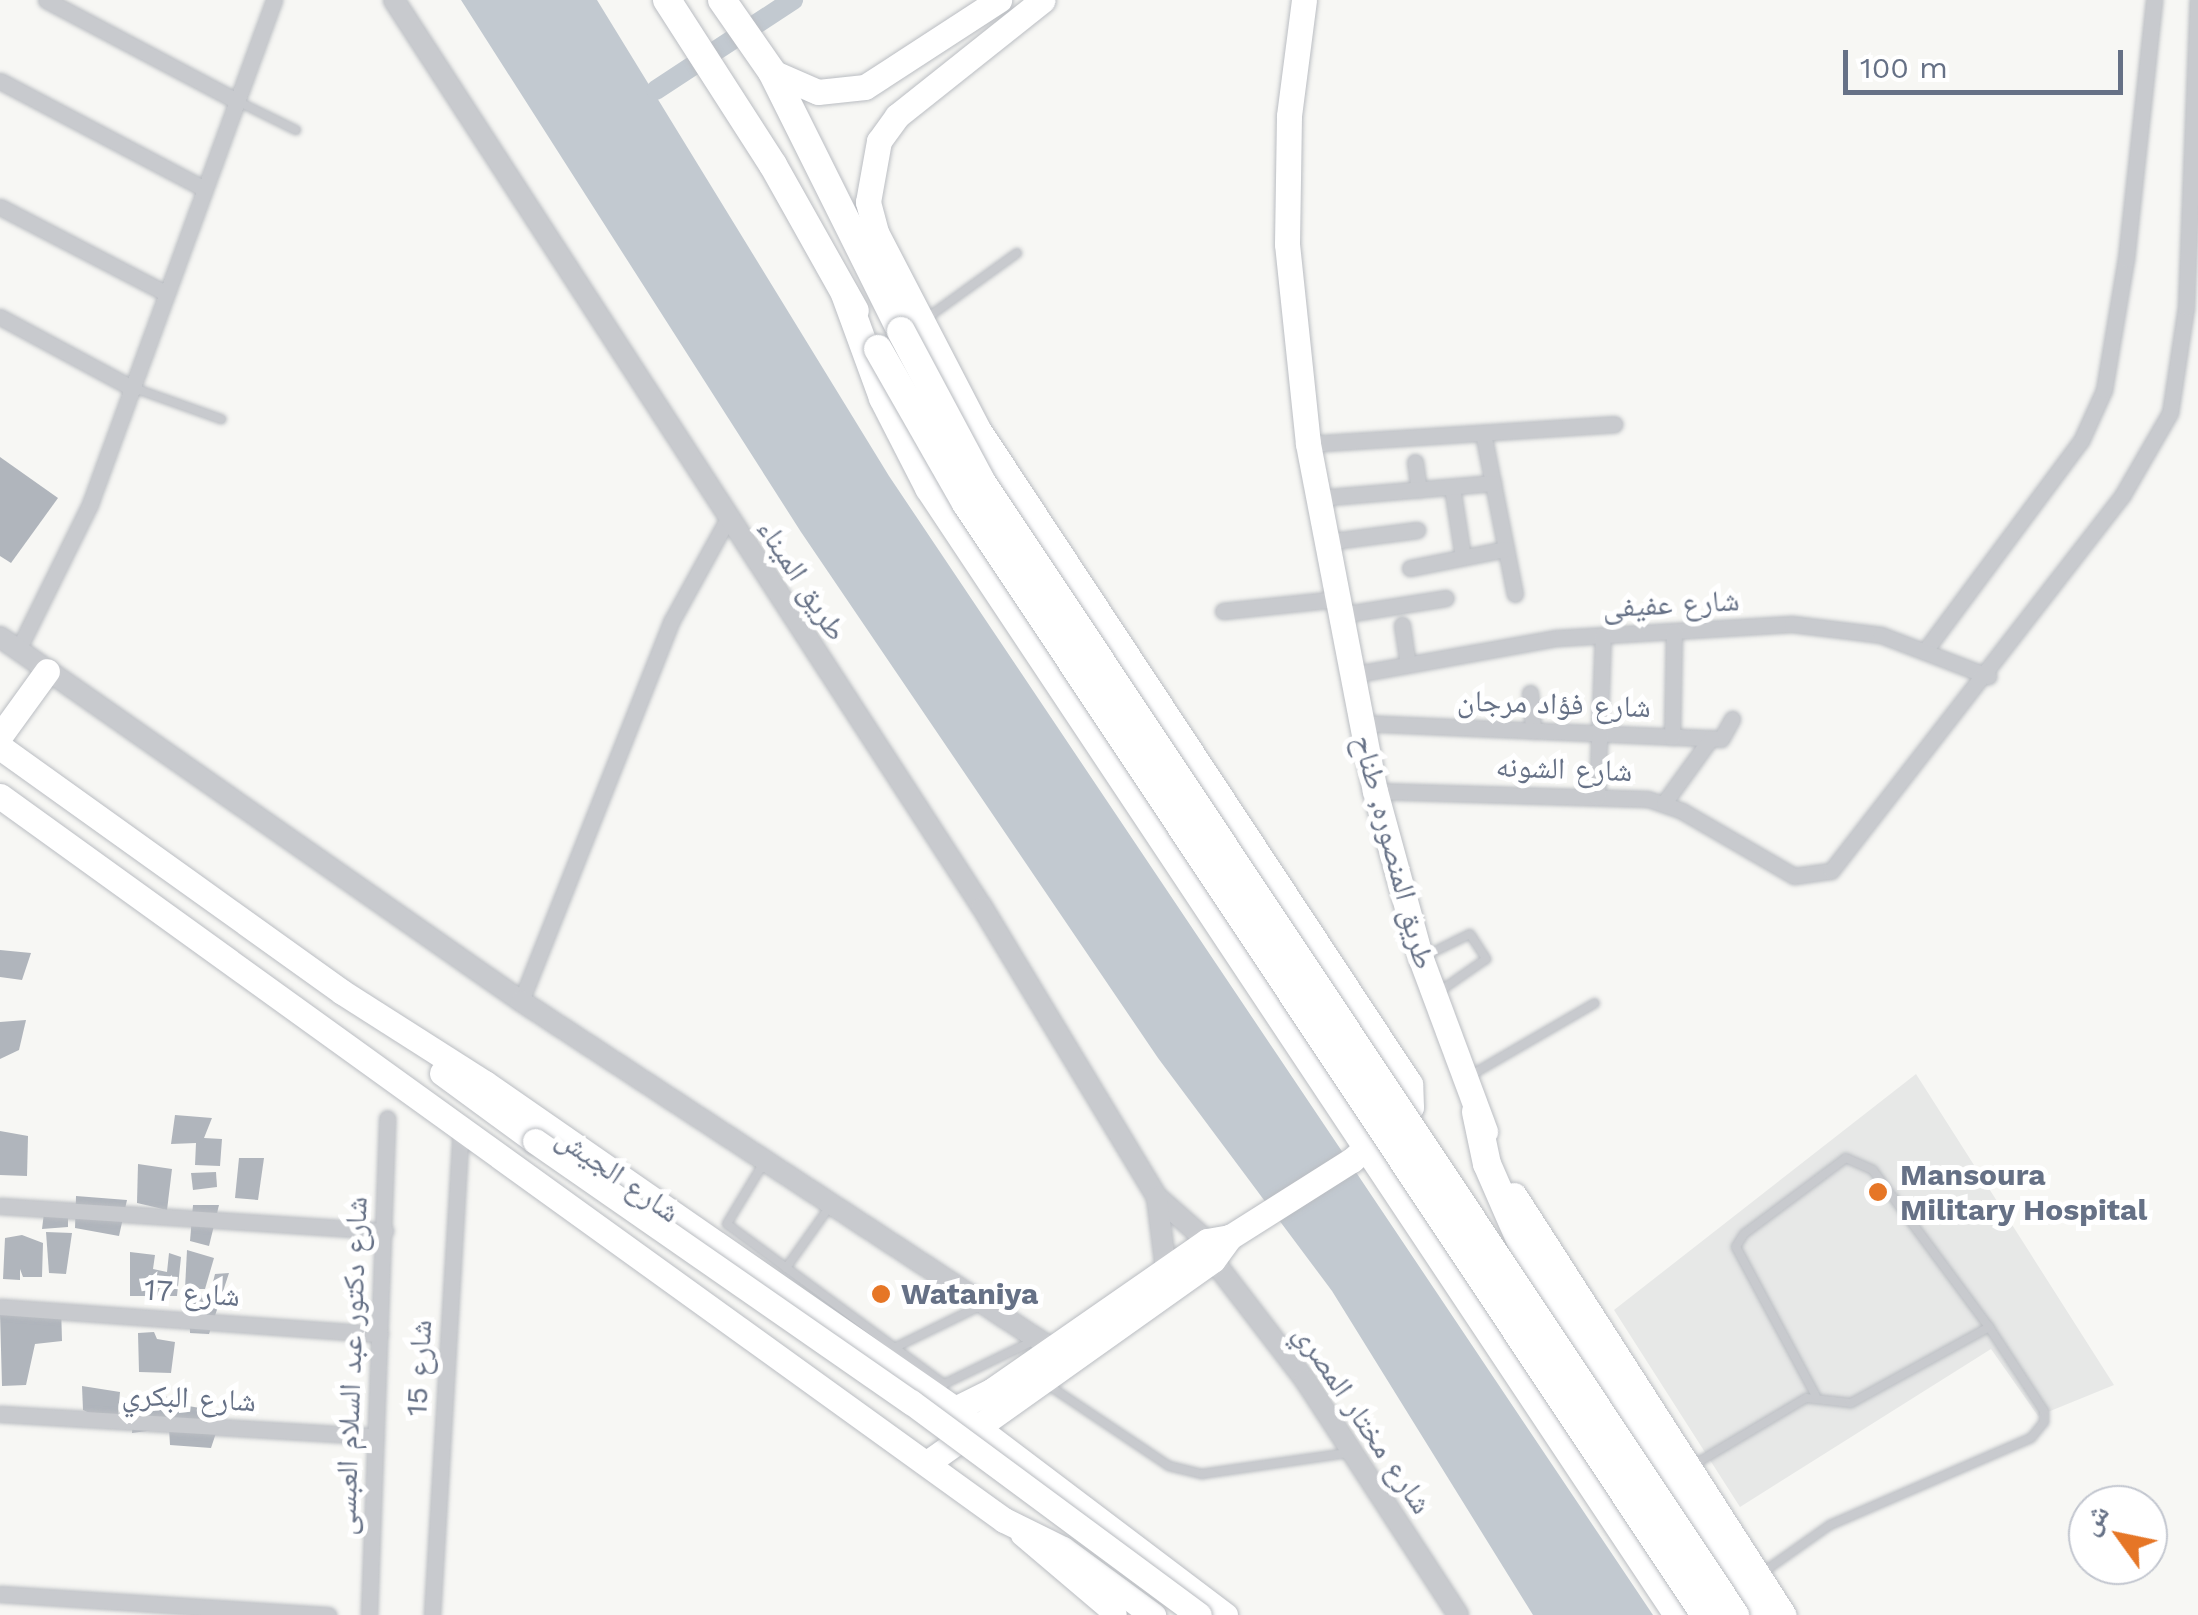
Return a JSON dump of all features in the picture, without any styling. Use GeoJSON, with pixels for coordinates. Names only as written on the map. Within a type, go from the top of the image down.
{"type":"FeatureCollection","features":[{"type":"Feature","properties":{"kind":"highway"},"geometry":{"type":"LineString","coordinates":[[667,0],[728,94],[966,503],[1705,1615]]}},
{"type":"Feature","properties":{"kind":"highway"},"geometry":{"type":"LineString","coordinates":[[726,5],[769,69],[912,326],[981,481],[1735,1615]]}},
{"type":"Feature","properties":{"kind":"highway"},"geometry":{"type":"LineString","coordinates":[[845,294],[883,398],[929,488],[1360,1154],[1678,1615]]}},
{"type":"Feature","properties":{"kind":"highway"},"geometry":{"type":"LineString","coordinates":[[1476,1112],[1487,1164],[1520,1244],[1761,1615]]}},
{"type":"Feature","properties":{"kind":"main road"},"geometry":{"type":"LineString","coordinates":[[769,69],[818,92],[865,87],[999,0]]}},
{"type":"Feature","properties":{"kind":"main road"},"geometry":{"type":"LineString","coordinates":[[930,1461],[981,1427],[1032,1379],[1217,1246],[1360,1154],[1411,1106],[1410,1084],[912,326],[876,232],[868,202],[879,141],[897,116],[1043,0]]}},
{"type":"Feature","properties":{"kind":"main road","name":"طريق المنصوره, طناح"},"geometry":{"type":"LineString","coordinates":[[1304,0],[1290,116],[1286,228],[1308,444],[1375,792],[1420,959],[1462,1079],[1533,1234],[1784,1615]]}},
{"type":"Feature","properties":{"kind":"main road"},"geometry":{"type":"LineString","coordinates":[[0,736],[47,671]]}},
{"type":"Feature","properties":{"kind":"main road","name":"شارع الجيش"},"geometry":{"type":"LineString","coordinates":[[0,747],[370,1010],[981,1427],[1226,1615]]}},
{"type":"Feature","properties":{"kind":"main road","name":"شارع الجيش"},"geometry":{"type":"LineString","coordinates":[[0,796],[930,1461],[1116,1615]]}},
{"type":"Feature","properties":{"kind":"main road"},"geometry":{"type":"LineString","coordinates":[[370,1010],[419,1057],[534,1141],[910,1402],[1199,1615]]}},
{"type":"Feature","properties":{"kind":"main road"},"geometry":{"type":"LineString","coordinates":[[1360,1154],[1394,1149],[1410,1159],[1722,1615]]}},
{"type":"Feature","properties":{"kind":"main road"},"geometry":{"type":"LineString","coordinates":[[1032,1379],[1044,1343],[1166,1270],[1217,1246]]}},
{"type":"Feature","properties":{"kind":"main road"},"geometry":{"type":"LineString","coordinates":[[955,1409],[1032,1379]]}},
{"type":"Feature","properties":{"kind":"main road"},"geometry":{"type":"LineString","coordinates":[[1004,1520],[1063,1548],[1153,1615]]}},
{"type":"Feature","properties":{"kind":"street"},"geometry":{"type":"LineString","coordinates":[[46,0],[235,100]]}},
{"type":"Feature","properties":{"kind":"street"},"geometry":{"type":"LineString","coordinates":[[18,650],[76,540],[202,187],[274,0]]}},
{"type":"Feature","properties":{"kind":"street","name":"طريق الميناء"},"geometry":{"type":"LineString","coordinates":[[394,0],[727,520],[982,907],[1156,1196],[1217,1246]]}},
{"type":"Feature","properties":{"kind":"street"},"geometry":{"type":"LineString","coordinates":[[1927,648],[2073,453],[2104,390],[2126,260],[2154,0]]}},
{"type":"Feature","properties":{"kind":"street"},"geometry":{"type":"LineString","coordinates":[[1988,676],[2150,456],[2170,413],[2186,306],[2198,0]]}},
{"type":"Feature","properties":{"kind":"street"},"geometry":{"type":"LineString","coordinates":[[0,80],[202,187]]}},
{"type":"Feature","properties":{"kind":"street"},"geometry":{"type":"LineString","coordinates":[[0,207],[164,292]]}},
{"type":"Feature","properties":{"kind":"street"},"geometry":{"type":"LineString","coordinates":[[0,317],[130,387]]}},
{"type":"Feature","properties":{"kind":"street"},"geometry":{"type":"LineString","coordinates":[[1308,444],[1614,424]]}},
{"type":"Feature","properties":{"kind":"street"},"geometry":{"type":"LineString","coordinates":[[1484,433],[1515,594]]}},
{"type":"Feature","properties":{"kind":"street"},"geometry":{"type":"LineString","coordinates":[[1415,462],[1418,490]]}},
{"type":"Feature","properties":{"kind":"street"},"geometry":{"type":"LineString","coordinates":[[1318,498],[1493,483]]}},
{"type":"Feature","properties":{"kind":"street"},"geometry":{"type":"LineString","coordinates":[[1452,487],[1463,557]]}},
{"type":"Feature","properties":{"kind":"street"},"geometry":{"type":"LineString","coordinates":[[521,1001],[670,622],[727,520]]}},
{"type":"Feature","properties":{"kind":"street"},"geometry":{"type":"LineString","coordinates":[[1326,542],[1417,530]]}},
{"type":"Feature","properties":{"kind":"street"},"geometry":{"type":"LineString","coordinates":[[1410,568],[1506,549]]}},
{"type":"Feature","properties":{"kind":"street"},"geometry":{"type":"LineString","coordinates":[[1223,611],[1446,598]]}},
{"type":"Feature","properties":{"kind":"street"},"geometry":{"type":"LineString","coordinates":[[1402,624],[1408,664]]}},
{"type":"Feature","properties":{"kind":"street","name":"شارع عفيفى"},"geometry":{"type":"LineString","coordinates":[[1351,675],[1603,635],[1822,625],[1927,648],[1988,676]]}},
{"type":"Feature","properties":{"kind":"street"},"geometry":{"type":"LineString","coordinates":[[1672,737],[1674,630]]}},
{"type":"Feature","properties":{"kind":"street"},"geometry":{"type":"LineString","coordinates":[[1597,797],[1603,635]]}},
{"type":"Feature","properties":{"kind":"street"},"geometry":{"type":"LineString","coordinates":[[0,637],[521,1001],[1044,1343]]}},
{"type":"Feature","properties":{"kind":"street","name":"شارع الشونه"},"geometry":{"type":"LineString","coordinates":[[1375,792],[1597,797],[1664,804],[1794,876],[1813,878],[1831,871],[1988,676]]}},
{"type":"Feature","properties":{"kind":"street"},"geometry":{"type":"LineString","coordinates":[[1530,693],[1532,731]]}},
{"type":"Feature","properties":{"kind":"street"},"geometry":{"type":"LineString","coordinates":[[1664,804],[1711,738],[1725,737],[1732,720]]}},
{"type":"Feature","properties":{"kind":"street","name":"شارع فؤاد مرجان"},"geometry":{"type":"LineString","coordinates":[[1360,723],[1711,738]]}},
{"type":"Feature","properties":{"kind":"street","name":"شارع دكتور عبد السلام العبسى"},"geometry":{"type":"LineString","coordinates":[[369,1615],[387,1118]]}},
{"type":"Feature","properties":{"kind":"street","name":"شارع 15"},"geometry":{"type":"LineString","coordinates":[[432,1615],[462,1124]]}},
{"type":"Feature","properties":{"kind":"street","name":"طريق الميناء"},"geometry":{"type":"LineString","coordinates":[[1156,1196],[1166,1270]]}},
{"type":"Feature","properties":{"kind":"street"},"geometry":{"type":"LineString","coordinates":[[0,1206],[385,1232]]}},
{"type":"Feature","properties":{"kind":"street","name":"شارع مختار المصري"},"geometry":{"type":"LineString","coordinates":[[1217,1246],[1458,1615]]}},
{"type":"Feature","properties":{"kind":"street","name":"شارع 17"},"geometry":{"type":"LineString","coordinates":[[0,1308],[380,1334]]}},
{"type":"Feature","properties":{"kind":"street","name":"شارع البكري"},"geometry":{"type":"LineString","coordinates":[[0,1414],[375,1436]]}},
{"type":"Feature","properties":{"kind":"street"},"geometry":{"type":"LineString","coordinates":[[0,1594],[328,1615]]}},
{"type":"Feature","properties":{"kind":"lane"},"geometry":{"type":"LineString","coordinates":[[235,100],[296,130]]}},
{"type":"Feature","properties":{"kind":"lane"},"geometry":{"type":"LineString","coordinates":[[912,326],[1017,253]]}},
{"type":"Feature","properties":{"kind":"lane"},"geometry":{"type":"LineString","coordinates":[[130,387],[220,420]]}},
{"type":"Feature","properties":{"kind":"lane"},"geometry":{"type":"LineString","coordinates":[[1420,959],[1470,934],[1486,959],[1433,995]]}},
{"type":"Feature","properties":{"kind":"lane"},"geometry":{"type":"LineString","coordinates":[[1462,1079],[1595,1003]]}},
{"type":"Feature","properties":{"kind":"lane"},"geometry":{"type":"LineString","coordinates":[[1758,1576],[1877,1499],[2039,1431],[2044,1412],[1989,1328],[1873,1170],[1846,1158],[1832,1164],[1736,1247],[1816,1396]]}},
{"type":"Feature","properties":{"kind":"lane"},"geometry":{"type":"LineString","coordinates":[[766,1160],[727,1224],[894,1348],[951,1385],[1044,1343]]}},
{"type":"Feature","properties":{"kind":"lane"},"geometry":{"type":"LineString","coordinates":[[786,1268],[831,1204]]}},
{"type":"Feature","properties":{"kind":"lane"},"geometry":{"type":"LineString","coordinates":[[894,1348],[984,1304]]}},
{"type":"Feature","properties":{"kind":"lane"},"geometry":{"type":"LineString","coordinates":[[1686,1468],[1816,1396],[1851,1402],[1989,1328]]}},
{"type":"Feature","properties":{"kind":"lane"},"geometry":{"type":"LineString","coordinates":[[1032,1379],[1169,1466],[1202,1474],[1354,1452]]}},
{"type":"Feature","properties":{"kind":"shaded area"},"geometry":{"type":"Polygon","coordinates":[[[461,0],[597,0],[889,476],[1653,1615],[1533,1615],[1332,1291],[1158,1058],[801,532],[461,0]]]}},
{"type":"Feature","properties":{"kind":"shaded area","name":"Mansoura Military Hospital"},"geometry":{"type":"Polygon","coordinates":[[[1916,1074],[2114,1385],[2038,1416],[1991,1349],[1740,1507],[1614,1310],[1916,1074]]]}},
{"type":"Feature","properties":{"kind":"building"},"geometry":{"type":"Polygon","coordinates":[[[0,457],[58,498],[11,563],[0,556],[0,457]]]}},
{"type":"Feature","properties":{"kind":"building"},"geometry":{"type":"Polygon","coordinates":[[[0,950],[31,953],[22,980],[0,977],[0,950]]]}},
{"type":"Feature","properties":{"kind":"building"},"geometry":{"type":"Polygon","coordinates":[[[26,1020],[19,1050],[0,1059],[0,1022],[26,1020]]]}},
{"type":"Feature","properties":{"kind":"building"},"geometry":{"type":"Polygon","coordinates":[[[175,1115],[212,1118],[204,1138],[222,1139],[220,1166],[195,1165],[196,1143],[171,1144],[175,1115]]]}},
{"type":"Feature","properties":{"kind":"building"},"geometry":{"type":"Polygon","coordinates":[[[0,1131],[28,1136],[27,1176],[0,1175],[0,1131]]]}},
{"type":"Feature","properties":{"kind":"building"},"geometry":{"type":"Polygon","coordinates":[[[239,1158],[264,1158],[258,1200],[235,1198],[239,1158]]]}},
{"type":"Feature","properties":{"kind":"building"},"geometry":{"type":"Polygon","coordinates":[[[138,1164],[172,1169],[167,1210],[137,1203],[138,1164]]]}},
{"type":"Feature","properties":{"kind":"building"},"geometry":{"type":"Polygon","coordinates":[[[216,1172],[217,1187],[193,1190],[191,1173],[216,1172]]]}},
{"type":"Feature","properties":{"kind":"building"},"geometry":{"type":"Polygon","coordinates":[[[76,1196],[127,1200],[119,1236],[75,1228],[76,1196]]]}},
{"type":"Feature","properties":{"kind":"building"},"geometry":{"type":"Polygon","coordinates":[[[68,1204],[68,1227],[42,1229],[45,1205],[68,1204]]]}},
{"type":"Feature","properties":{"kind":"building"},"geometry":{"type":"Polygon","coordinates":[[[193,1205],[219,1205],[209,1246],[190,1241],[193,1205]]]}},
{"type":"Feature","properties":{"kind":"building"},"geometry":{"type":"Polygon","coordinates":[[[46,1232],[72,1233],[66,1274],[49,1273],[46,1232]]]}},
{"type":"Feature","properties":{"kind":"building"},"geometry":{"type":"Polygon","coordinates":[[[22,1235],[43,1243],[42,1277],[23,1277],[20,1269],[20,1280],[3,1279],[5,1238],[22,1235]]]}},
{"type":"Feature","properties":{"kind":"building"},"geometry":{"type":"Polygon","coordinates":[[[187,1250],[214,1258],[205,1289],[185,1289],[187,1250]]]}},
{"type":"Feature","properties":{"kind":"building"},"geometry":{"type":"Polygon","coordinates":[[[130,1252],[155,1255],[153,1269],[167,1272],[169,1253],[181,1257],[177,1296],[130,1296],[130,1252]]]}},
{"type":"Feature","properties":{"kind":"building"},"geometry":{"type":"Polygon","coordinates":[[[229,1273],[209,1334],[190,1333],[189,1296],[210,1294],[215,1274],[229,1273]]]}},
{"type":"Feature","properties":{"kind":"building"},"geometry":{"type":"Polygon","coordinates":[[[61,1306],[62,1341],[35,1344],[26,1385],[2,1386],[0,1313],[61,1306]]]}},
{"type":"Feature","properties":{"kind":"building"},"geometry":{"type":"Polygon","coordinates":[[[154,1332],[157,1339],[175,1342],[171,1373],[139,1372],[138,1333],[154,1332]]]}},
{"type":"Feature","properties":{"kind":"building"},"geometry":{"type":"Polygon","coordinates":[[[82,1386],[120,1392],[117,1425],[83,1410],[82,1386]]]}},
{"type":"Feature","properties":{"kind":"building"},"geometry":{"type":"Polygon","coordinates":[[[166,1396],[171,1403],[223,1412],[211,1448],[170,1445],[169,1428],[132,1433],[134,1403],[166,1396]]]}},
{"type":"Feature","properties":{"kind":"waterway"},"geometry":{"type":"LineString","coordinates":[[656,90],[793,0]]}},
{"type":"Feature","properties":{"kind":"place","name":"Mansoura Military Hospital"},"geometry":{"type":"Point","coordinates":[1878,1192]}},
{"type":"Feature","properties":{"kind":"place","name":"Wataniya"},"geometry":{"type":"Point","coordinates":[881,1294]}}]}
